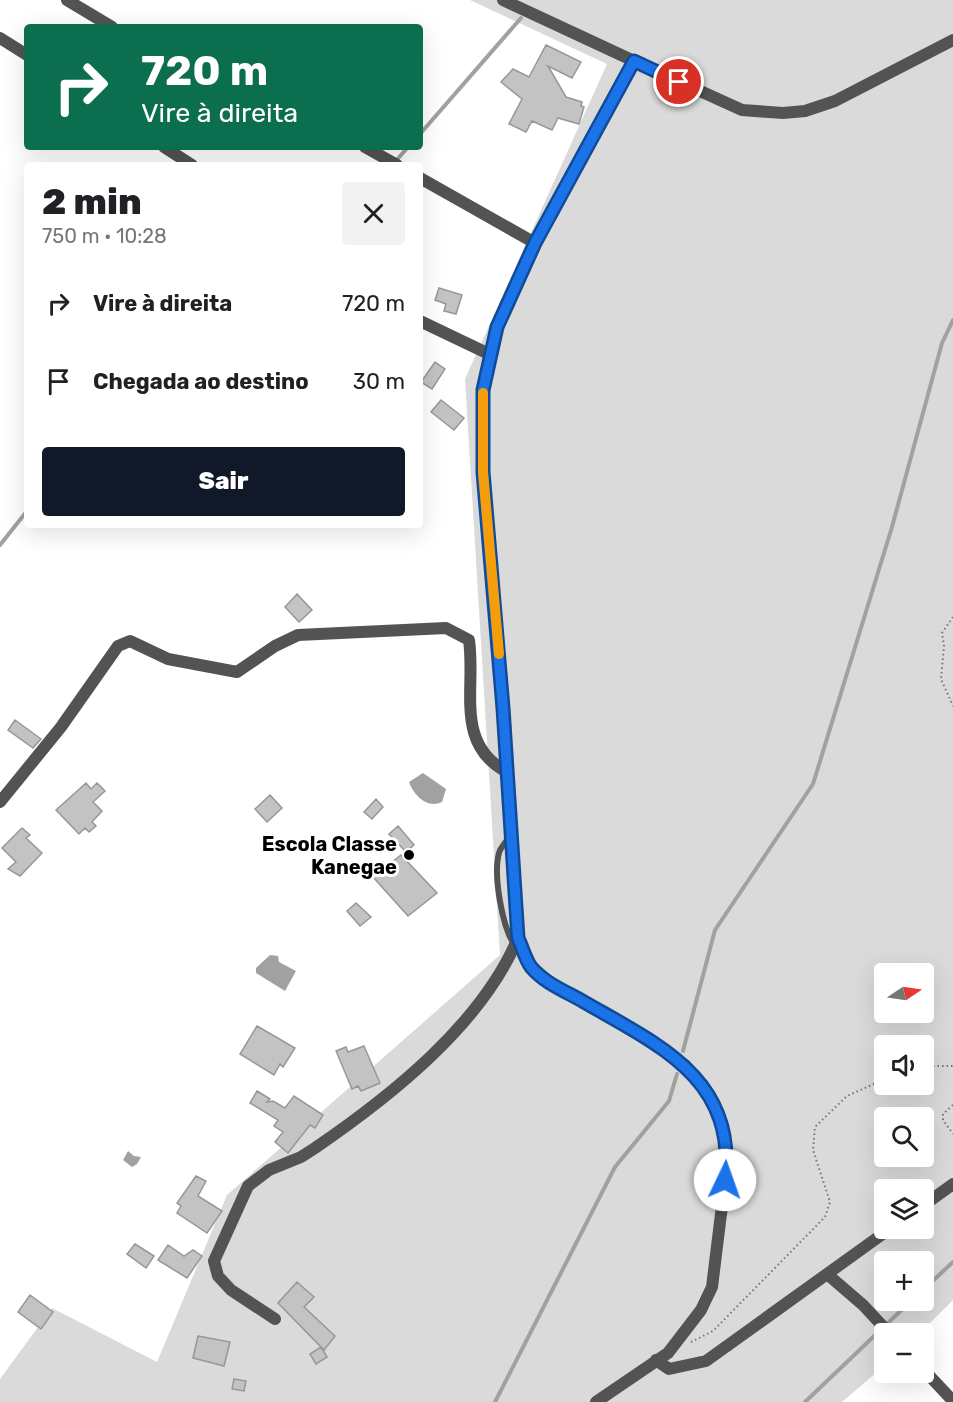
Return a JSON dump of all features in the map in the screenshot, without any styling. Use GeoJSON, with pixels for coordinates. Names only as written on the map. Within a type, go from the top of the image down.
{"type":"FeatureCollection","features":[{"type":"Feature","properties":{"kind":"street"},"geometry":{"type":"LineString","coordinates":[[67,0],[107,24]]}},
{"type":"Feature","properties":{"kind":"street"},"geometry":{"type":"LineString","coordinates":[[503,0],[742,110],[783,113],[805,111],[835,101],[953,40]]}},
{"type":"Feature","properties":{"kind":"street"},"geometry":{"type":"LineString","coordinates":[[0,38],[24,53]]}},
{"type":"Feature","properties":{"kind":"street"},"geometry":{"type":"LineString","coordinates":[[596,1402],[668,1353],[701,1310],[712,1287],[728,1157],[722,1123],[710,1096],[685,1065],[622,1024],[549,982],[531,966],[516,942],[507,772],[483,472],[483,390],[489,354],[497,327],[535,243],[634,61]]}},
{"type":"Feature","properties":{"kind":"street"},"geometry":{"type":"LineString","coordinates":[[169,150],[187,162]]}},
{"type":"Feature","properties":{"kind":"street"},"geometry":{"type":"LineString","coordinates":[[370,150],[392,162]]}},
{"type":"Feature","properties":{"kind":"street"},"geometry":{"type":"LineString","coordinates":[[423,180],[535,243]]}},
{"type":"Feature","properties":{"kind":"street"},"geometry":{"type":"LineString","coordinates":[[423,322],[489,354]]}},
{"type":"Feature","properties":{"kind":"street"},"geometry":{"type":"LineString","coordinates":[[0,802],[61,727],[118,646],[130,640],[168,659],[237,672],[275,646],[298,635],[446,628],[456,631],[469,640],[471,711],[476,742],[484,756],[507,772]]}},
{"type":"Feature","properties":{"kind":"street"},"geometry":{"type":"LineString","coordinates":[[275,1319],[231,1290],[218,1276],[214,1261],[245,1191],[255,1179],[269,1170],[301,1157],[353,1122],[406,1081],[496,981],[516,942]]}},
{"type":"Feature","properties":{"kind":"street"},"geometry":{"type":"LineString","coordinates":[[934,1198],[953,1184]]}},
{"type":"Feature","properties":{"kind":"street"},"geometry":{"type":"LineString","coordinates":[[656,1360],[669,1369],[706,1360],[876,1239]]}},
{"type":"Feature","properties":{"kind":"street"},"geometry":{"type":"LineString","coordinates":[[827,1274],[880,1323]]}},
{"type":"Feature","properties":{"kind":"street"},"geometry":{"type":"LineString","coordinates":[[934,1381],[953,1401]]}},
{"type":"Feature","properties":{"kind":"path"},"geometry":{"type":"LineString","coordinates":[[953,617],[942,633],[944,646],[941,679],[953,706]]}},
{"type":"Feature","properties":{"kind":"path"},"geometry":{"type":"LineString","coordinates":[[934,1066],[953,1066]]}},
{"type":"Feature","properties":{"kind":"path"},"geometry":{"type":"LineString","coordinates":[[686,1344],[712,1331],[825,1217],[830,1202],[813,1150],[815,1127],[847,1096],[874,1084]]}},
{"type":"Feature","properties":{"kind":"path"},"geometry":{"type":"LineString","coordinates":[[953,1105],[943,1114],[943,1120],[953,1134]]}},
{"type":"Feature","properties":{"kind":"shaded area"},"geometry":{"type":"Polygon","coordinates":[[[470,0],[953,0],[953,1300],[930,1323],[874,1323],[874,1374],[842,1402],[0,1402],[0,1379],[52,1308],[157,1362],[227,1195],[500,955],[465,379],[607,64],[470,0]]]}},
{"type":"Feature","properties":{"kind":"shaded area"},"geometry":{"type":"Polygon","coordinates":[[[423,773],[446,789],[442,802],[432,804],[422,800],[414,792],[409,782],[423,773]]]}},
{"type":"Feature","properties":{"kind":"shaded area"},"geometry":{"type":"Polygon","coordinates":[[[270,955],[278,956],[279,962],[296,971],[285,991],[256,973],[256,968],[270,955]]]}},
{"type":"Feature","properties":{"kind":"shaded area"},"geometry":{"type":"Polygon","coordinates":[[[128,1151],[134,1156],[141,1157],[132,1167],[123,1160],[128,1151]]]}},
{"type":"Feature","properties":{"kind":"building"},"geometry":{"type":"Polygon","coordinates":[[[546,45],[581,62],[572,78],[548,66],[566,97],[582,102],[581,106],[584,107],[579,124],[558,118],[552,130],[532,121],[526,132],[509,124],[522,99],[501,82],[513,69],[529,77],[546,45]]]}},
{"type":"Feature","properties":{"kind":"building"},"geometry":{"type":"Polygon","coordinates":[[[439,288],[462,295],[456,314],[444,311],[446,304],[435,300],[439,288]]]}},
{"type":"Feature","properties":{"kind":"building"},"geometry":{"type":"Polygon","coordinates":[[[435,362],[445,369],[432,389],[423,383],[423,379],[435,362]]]}},
{"type":"Feature","properties":{"kind":"building"},"geometry":{"type":"Polygon","coordinates":[[[441,400],[464,418],[454,430],[431,412],[441,400]]]}},
{"type":"Feature","properties":{"kind":"building"},"geometry":{"type":"Polygon","coordinates":[[[297,594],[312,610],[299,622],[285,607],[297,594]]]}},
{"type":"Feature","properties":{"kind":"building"},"geometry":{"type":"Polygon","coordinates":[[[15,720],[41,739],[33,748],[8,730],[15,720]]]}},
{"type":"Feature","properties":{"kind":"building"},"geometry":{"type":"Polygon","coordinates":[[[86,783],[91,789],[97,783],[105,791],[93,802],[102,811],[92,822],[96,826],[89,832],[85,828],[79,834],[56,810],[86,783]]]}},
{"type":"Feature","properties":{"kind":"building"},"geometry":{"type":"Polygon","coordinates":[[[270,795],[282,808],[267,822],[255,809],[270,795]]]}},
{"type":"Feature","properties":{"kind":"building"},"geometry":{"type":"Polygon","coordinates":[[[376,799],[383,807],[372,819],[364,812],[376,799]]]}},
{"type":"Feature","properties":{"kind":"building"},"geometry":{"type":"Polygon","coordinates":[[[398,826],[414,845],[406,852],[389,834],[398,826]]]}},
{"type":"Feature","properties":{"kind":"building"},"geometry":{"type":"Polygon","coordinates":[[[22,828],[30,835],[26,838],[42,853],[20,876],[8,869],[16,862],[2,848],[22,828]]]}},
{"type":"Feature","properties":{"kind":"building"},"geometry":{"type":"Polygon","coordinates":[[[401,855],[437,893],[408,916],[373,877],[401,855]]]}},
{"type":"Feature","properties":{"kind":"building"},"geometry":{"type":"Polygon","coordinates":[[[356,903],[371,917],[360,926],[347,911],[356,903]]]}},
{"type":"Feature","properties":{"kind":"building"},"geometry":{"type":"Polygon","coordinates":[[[257,1026],[295,1048],[283,1067],[280,1064],[274,1075],[240,1054],[257,1026]]]}},
{"type":"Feature","properties":{"kind":"building"},"geometry":{"type":"Polygon","coordinates":[[[364,1046],[380,1083],[361,1091],[358,1086],[352,1089],[336,1051],[346,1047],[348,1052],[364,1046]]]}},
{"type":"Feature","properties":{"kind":"building"},"geometry":{"type":"Polygon","coordinates":[[[257,1091],[270,1099],[267,1102],[273,1101],[285,1108],[294,1096],[323,1115],[315,1128],[310,1125],[288,1153],[275,1142],[283,1132],[274,1126],[278,1120],[250,1103],[257,1091]]]}},
{"type":"Feature","properties":{"kind":"building"},"geometry":{"type":"Polygon","coordinates":[[[196,1176],[206,1181],[198,1196],[222,1211],[207,1233],[177,1213],[181,1206],[177,1203],[196,1176]]]}},
{"type":"Feature","properties":{"kind":"building"},"geometry":{"type":"Polygon","coordinates":[[[135,1244],[154,1256],[146,1268],[127,1254],[135,1244]]]}},
{"type":"Feature","properties":{"kind":"building"},"geometry":{"type":"Polygon","coordinates":[[[168,1245],[184,1256],[193,1250],[202,1256],[187,1278],[158,1260],[168,1245]]]}},
{"type":"Feature","properties":{"kind":"building"},"geometry":{"type":"Polygon","coordinates":[[[297,1282],[314,1297],[304,1307],[335,1336],[324,1350],[278,1303],[297,1282]]]}},
{"type":"Feature","properties":{"kind":"building"},"geometry":{"type":"Polygon","coordinates":[[[30,1295],[53,1312],[41,1329],[18,1312],[30,1295]]]}},
{"type":"Feature","properties":{"kind":"building"},"geometry":{"type":"Polygon","coordinates":[[[198,1336],[230,1342],[224,1366],[193,1358],[198,1336]]]}},
{"type":"Feature","properties":{"kind":"building"},"geometry":{"type":"Polygon","coordinates":[[[321,1347],[327,1357],[316,1364],[310,1354],[321,1347]]]}},
{"type":"Feature","properties":{"kind":"building"},"geometry":{"type":"Polygon","coordinates":[[[234,1379],[246,1381],[244,1391],[232,1389],[234,1379]]]}},
{"type":"Feature","properties":{"kind":"waterway"},"geometry":{"type":"LineString","coordinates":[[423,131],[521,18]]}},
{"type":"Feature","properties":{"kind":"waterway"},"geometry":{"type":"LineString","coordinates":[[395,162],[405,150]]}},
{"type":"Feature","properties":{"kind":"waterway"},"geometry":{"type":"LineString","coordinates":[[683,1051],[715,930],[813,784],[892,527],[942,343],[953,320]]}},
{"type":"Feature","properties":{"kind":"waterway"},"geometry":{"type":"LineString","coordinates":[[0,545],[24,515]]}},
{"type":"Feature","properties":{"kind":"waterway"},"geometry":{"type":"LineString","coordinates":[[495,1402],[615,1167],[669,1101],[677,1074]]}},
{"type":"Feature","properties":{"kind":"waterway"},"geometry":{"type":"LineString","coordinates":[[934,1280],[953,1262]]}},
{"type":"Feature","properties":{"kind":"waterway"},"geometry":{"type":"LineString","coordinates":[[805,1402],[900,1311]]}},
{"type":"Feature","properties":{"kind":"slow traffic"},"geometry":{"type":"LineString","coordinates":[[483,393],[483,472],[499,654]]}},
{"type":"Feature","properties":{"kind":"place","name":"Escola Classe Kanegae"},"geometry":{"type":"Point","coordinates":[409,855]}},
{"type":"Feature","properties":{"kind":"route"},"geometry":{"type":"LineString","coordinates":[[679,82],[634,61],[535,243],[497,327],[489,354],[483,390],[483,472],[503,708],[518,938],[531,966],[549,982],[675,1056],[699,1079],[710,1096],[722,1123],[728,1157],[725,1180]]}}]}
